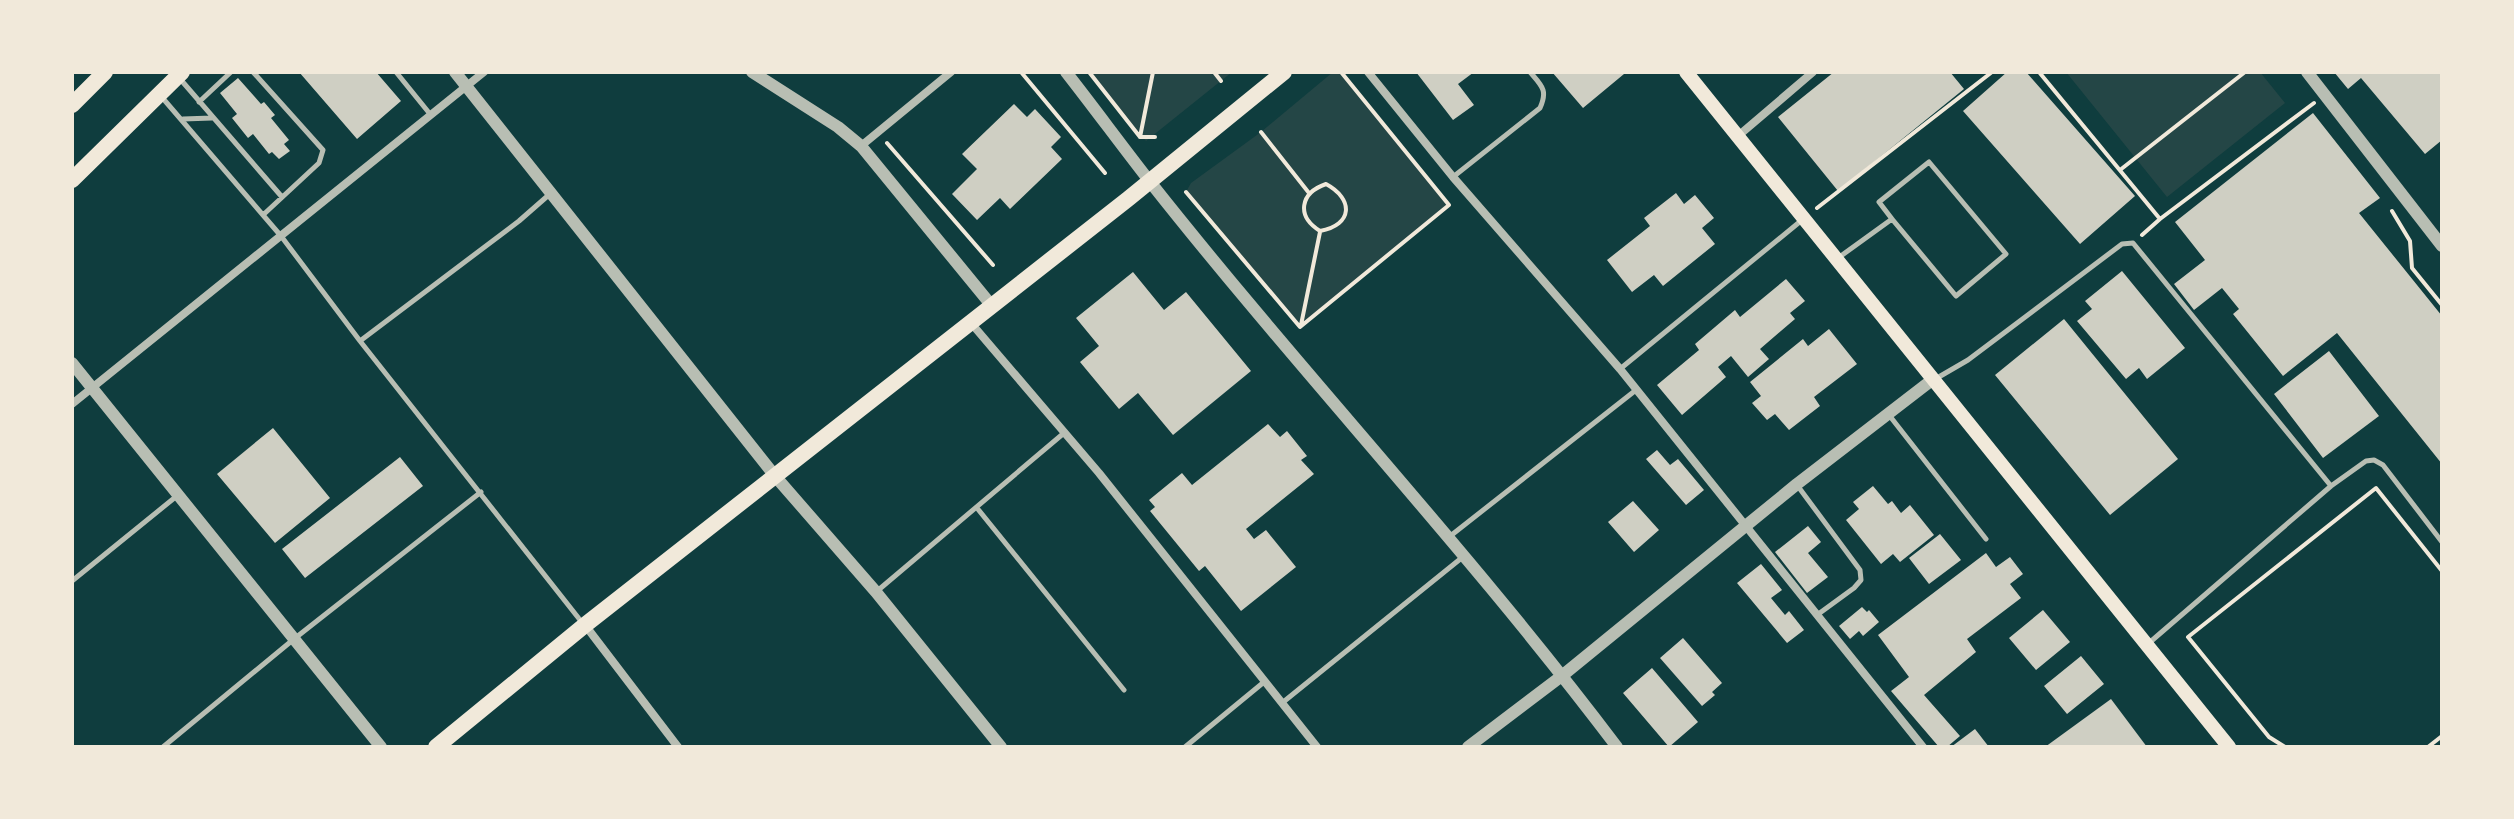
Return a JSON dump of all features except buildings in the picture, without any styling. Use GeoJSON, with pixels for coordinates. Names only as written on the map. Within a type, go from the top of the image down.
{"type":"FeatureCollection","features":[{"type":"Feature","properties":{"kind":"main road"},"geometry":{"type":"LineString","coordinates":[[72,105],[105,72]]}},
{"type":"Feature","properties":{"kind":"main road"},"geometry":{"type":"LineString","coordinates":[[436,747],[585,625],[1150,182],[1284,72]]}},
{"type":"Feature","properties":{"kind":"main road"},"geometry":{"type":"LineString","coordinates":[[1686,72],[2148,644],[2224,745]]}},
{"type":"Feature","properties":{"kind":"main road"},"geometry":{"type":"LineString","coordinates":[[72,180],[180,74]]}},
{"type":"Feature","properties":{"kind":"street"},"geometry":{"type":"LineString","coordinates":[[455,72],[775,476],[876,592],[1001,747]]}},
{"type":"Feature","properties":{"kind":"street"},"geometry":{"type":"LineString","coordinates":[[72,404],[484,72]]}},
{"type":"Feature","properties":{"kind":"street"},"geometry":{"type":"LineString","coordinates":[[752,72],[838,127],[861,146],[992,306]]}},
{"type":"Feature","properties":{"kind":"street"},"geometry":{"type":"LineString","coordinates":[[861,146],[951,72]]}},
{"type":"Feature","properties":{"kind":"street"},"geometry":{"type":"LineString","coordinates":[[1066,72],[1150,182],[1465,556],[1563,675],[1617,747]]}},
{"type":"Feature","properties":{"kind":"street"},"geometry":{"type":"LineString","coordinates":[[1368,72],[1453,177],[1620,369],[1923,747]]}},
{"type":"Feature","properties":{"kind":"street"},"geometry":{"type":"LineString","coordinates":[[1738,136],[1813,72]]}},
{"type":"Feature","properties":{"kind":"street"},"geometry":{"type":"LineString","coordinates":[[2307,72],[2442,246]]}},
{"type":"Feature","properties":{"kind":"street"},"geometry":{"type":"LineString","coordinates":[[971,323],[1065,432],[1317,747]]}},
{"type":"Feature","properties":{"kind":"street"},"geometry":{"type":"LineString","coordinates":[[72,363],[381,747]]}},
{"type":"Feature","properties":{"kind":"street"},"geometry":{"type":"LineString","coordinates":[[1468,747],[1563,675],[1797,484],[1932,380]]}},
{"type":"Feature","properties":{"kind":"street"},"geometry":{"type":"LineString","coordinates":[[585,625],[678,747]]}},
{"type":"Feature","properties":{"kind":"lane"},"geometry":{"type":"LineString","coordinates":[[199,102],[231,72]]}},
{"type":"Feature","properties":{"kind":"lane"},"geometry":{"type":"LineString","coordinates":[[253,72],[323,150],[319,163],[263,215]]}},
{"type":"Feature","properties":{"kind":"lane"},"geometry":{"type":"LineString","coordinates":[[407,72],[398,75],[431,115]]}},
{"type":"Feature","properties":{"kind":"lane"},"geometry":{"type":"LineString","coordinates":[[1453,177],[1540,108],[1545,97],[1543,88],[1530,72]]}},
{"type":"Feature","properties":{"kind":"lane"},"geometry":{"type":"LineString","coordinates":[[180,74],[199,102],[282,197]]}},
{"type":"Feature","properties":{"kind":"lane"},"geometry":{"type":"LineString","coordinates":[[159,94],[281,236],[360,341],[585,625]]}},
{"type":"Feature","properties":{"kind":"lane"},"geometry":{"type":"LineString","coordinates":[[182,119],[213,118]]}},
{"type":"Feature","properties":{"kind":"lane"},"geometry":{"type":"LineString","coordinates":[[1929,162],[2006,254],[1956,296],[1892,219],[1879,202],[1929,162]]}},
{"type":"Feature","properties":{"kind":"lane"},"geometry":{"type":"LineString","coordinates":[[360,341],[519,221],[552,192]]}},
{"type":"Feature","properties":{"kind":"lane"},"geometry":{"type":"LineString","coordinates":[[1620,369],[1804,218]]}},
{"type":"Feature","properties":{"kind":"lane"},"geometry":{"type":"LineString","coordinates":[[1835,259],[1892,219]]}},
{"type":"Feature","properties":{"kind":"lane"},"geometry":{"type":"LineString","coordinates":[[1932,380],[1966,362],[2122,244],[2133,243],[2331,486]]}},
{"type":"Feature","properties":{"kind":"lane"},"geometry":{"type":"LineString","coordinates":[[1449,537],[1636,390]]}},
{"type":"Feature","properties":{"kind":"lane"},"geometry":{"type":"LineString","coordinates":[[1888,415],[1986,539]]}},
{"type":"Feature","properties":{"kind":"lane"},"geometry":{"type":"LineString","coordinates":[[876,592],[1065,432]]}},
{"type":"Feature","properties":{"kind":"lane"},"geometry":{"type":"LineString","coordinates":[[2148,644],[2331,486],[2366,461],[2374,460],[2383,465],[2442,542]]}},
{"type":"Feature","properties":{"kind":"lane"},"geometry":{"type":"LineString","coordinates":[[1797,484],[1860,570],[1861,580],[1854,588],[1817,615]]}},
{"type":"Feature","properties":{"kind":"lane"},"geometry":{"type":"LineString","coordinates":[[163,747],[481,492]]}},
{"type":"Feature","properties":{"kind":"lane"},"geometry":{"type":"LineString","coordinates":[[72,581],[179,495]]}},
{"type":"Feature","properties":{"kind":"lane"},"geometry":{"type":"LineString","coordinates":[[977,508],[1124,690]]}},
{"type":"Feature","properties":{"kind":"lane"},"geometry":{"type":"LineString","coordinates":[[1282,703],[1465,556]]}},
{"type":"Feature","properties":{"kind":"lane"},"geometry":{"type":"LineString","coordinates":[[1185,747],[1265,681]]}},
{"type":"Feature","properties":{"kind":"path"},"geometry":{"type":"LineString","coordinates":[[1021,72],[1105,173]]}},
{"type":"Feature","properties":{"kind":"path"},"geometry":{"type":"LineString","coordinates":[[1089,72],[1140,137]]}},
{"type":"Feature","properties":{"kind":"path"},"geometry":{"type":"LineString","coordinates":[[1140,137],[1153,72]]}},
{"type":"Feature","properties":{"kind":"path"},"geometry":{"type":"LineString","coordinates":[[1214,72],[1221,81]]}},
{"type":"Feature","properties":{"kind":"path"},"geometry":{"type":"LineString","coordinates":[[1300,327],[1449,205],[1341,72]]}},
{"type":"Feature","properties":{"kind":"path"},"geometry":{"type":"LineString","coordinates":[[1804,218],[1992,72]]}},
{"type":"Feature","properties":{"kind":"path"},"geometry":{"type":"LineString","coordinates":[[2039,72],[2160,219]]}},
{"type":"Feature","properties":{"kind":"path"},"geometry":{"type":"LineString","coordinates":[[2120,170],[2245,72]]}},
{"type":"Feature","properties":{"kind":"path"},"geometry":{"type":"LineString","coordinates":[[2133,243],[2160,219],[2325,95]]}},
{"type":"Feature","properties":{"kind":"path"},"geometry":{"type":"LineString","coordinates":[[1261,132],[1309,193]]}},
{"type":"Feature","properties":{"kind":"path"},"geometry":{"type":"LineString","coordinates":[[1140,137],[1155,137]]}},
{"type":"Feature","properties":{"kind":"path"},"geometry":{"type":"LineString","coordinates":[[885,141],[993,265]]}},
{"type":"Feature","properties":{"kind":"path"},"geometry":{"type":"LineString","coordinates":[[1326,184],[1338,190],[1346,206],[1341,223],[1332,229],[1320,231],[1310,225],[1304,213],[1309,193],[1326,184]]}},
{"type":"Feature","properties":{"kind":"path"},"geometry":{"type":"LineString","coordinates":[[1186,192],[1300,327]]}},
{"type":"Feature","properties":{"kind":"path"},"geometry":{"type":"LineString","coordinates":[[2390,207],[2410,241],[2412,268],[2442,305]]}},
{"type":"Feature","properties":{"kind":"path"},"geometry":{"type":"LineString","coordinates":[[1300,327],[1320,231]]}},
{"type":"Feature","properties":{"kind":"path"},"geometry":{"type":"LineString","coordinates":[[2285,747],[2269,737],[2188,637],[2376,488],[2442,571]]}},
{"type":"Feature","properties":{"kind":"path"},"geometry":{"type":"LineString","coordinates":[[2428,747],[2442,736]]}},
{"type":"Feature","properties":{"kind":"shaded area"},"geometry":{"type":"Polygon","coordinates":[[[1089,72],[1232,72],[1146,141],[1089,72]]]}},
{"type":"Feature","properties":{"kind":"shaded area"},"geometry":{"type":"Polygon","coordinates":[[[1333,72],[1341,72],[1449,205],[1300,327],[1186,192],[1191,183],[1261,132],[1333,72]]]}},
{"type":"Feature","properties":{"kind":"shaded area"},"geometry":{"type":"Polygon","coordinates":[[[2066,72],[2260,72],[2285,103],[2167,197],[2066,72]]]}}]}
